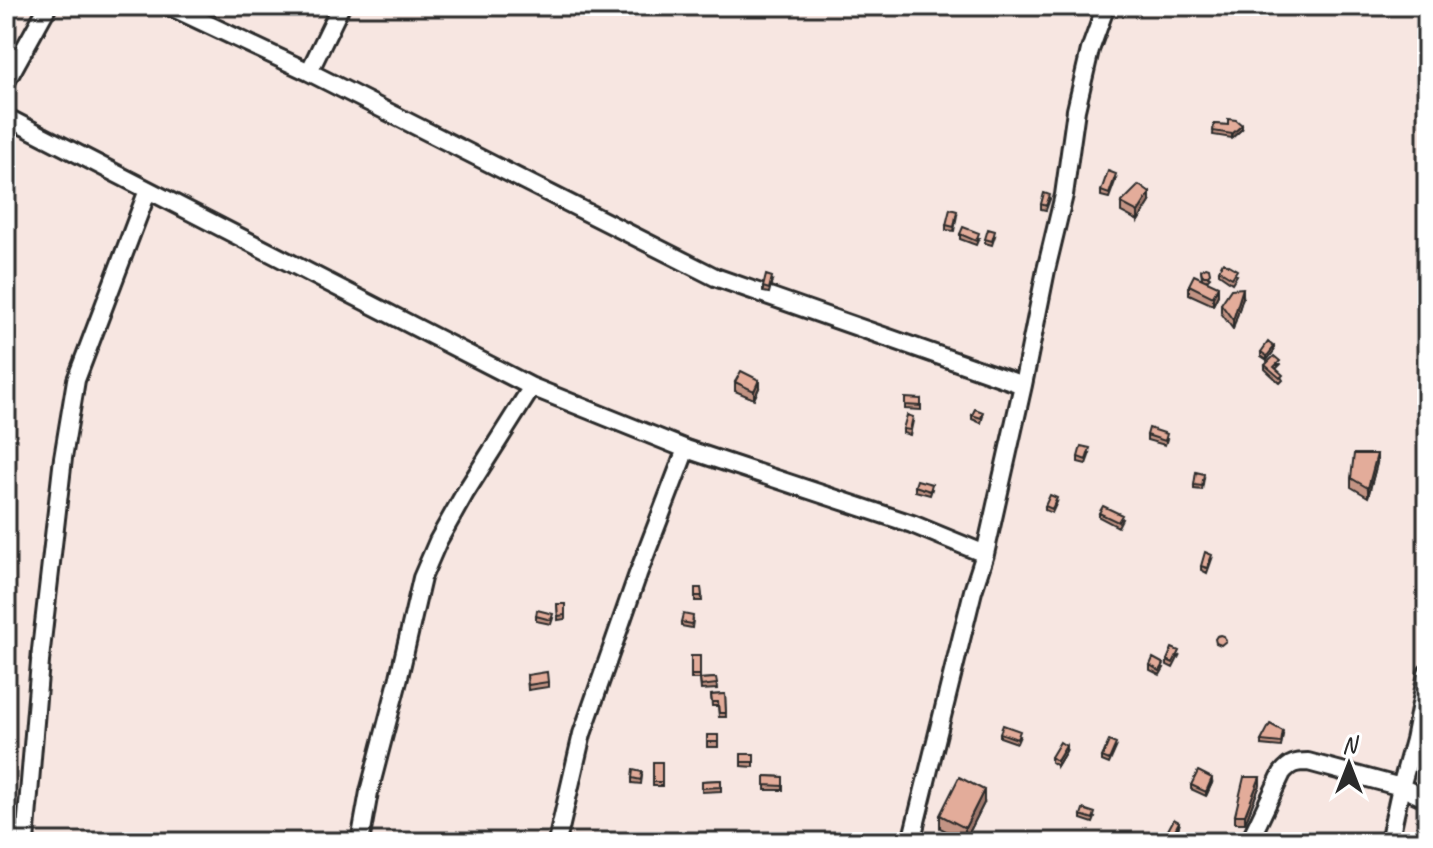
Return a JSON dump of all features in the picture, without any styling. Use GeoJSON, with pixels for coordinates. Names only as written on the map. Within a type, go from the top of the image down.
{"type":"FeatureCollection","features":[{"type":"Feature","properties":{"kind":"street"},"geometry":{"type":"LineString","coordinates":[[6,82],[48,6]]}},
{"type":"Feature","properties":{"kind":"street"},"geometry":{"type":"LineString","coordinates":[[169,6],[309,72],[715,277],[1023,385]]}},
{"type":"Feature","properties":{"kind":"street"},"geometry":{"type":"LineString","coordinates":[[309,72],[341,6]]}},
{"type":"Feature","properties":{"kind":"street"},"geometry":{"type":"LineString","coordinates":[[911,842],[985,554],[1064,195],[1076,110],[1090,50],[1106,6]]}},
{"type":"Feature","properties":{"kind":"street"},"geometry":{"type":"LineString","coordinates":[[6,117],[532,387],[686,449],[912,524],[985,554]]}},
{"type":"Feature","properties":{"kind":"street"},"geometry":{"type":"LineString","coordinates":[[25,842],[41,650],[63,458],[76,380],[148,190]]}},
{"type":"Feature","properties":{"kind":"street"},"geometry":{"type":"LineString","coordinates":[[360,842],[369,792],[422,578],[438,541],[465,493],[532,387]]}},
{"type":"Feature","properties":{"kind":"street"},"geometry":{"type":"LineString","coordinates":[[557,842],[582,734],[686,449]]}},
{"type":"Feature","properties":{"kind":"street"},"geometry":{"type":"LineString","coordinates":[[1389,842],[1427,673]]}},
{"type":"Feature","properties":{"kind":"street"},"geometry":{"type":"LineString","coordinates":[[1249,842],[1282,773],[1295,762],[1328,766],[1401,787],[1427,799]]}},
{"type":"Feature","properties":{"kind":"building"},"geometry":{"type":"Polygon","coordinates":[[[1228,119],[1242,125],[1232,134],[1213,131],[1214,124],[1228,125],[1228,119]]]}},
{"type":"Feature","properties":{"kind":"building"},"geometry":{"type":"Polygon","coordinates":[[[1108,171],[1116,174],[1109,194],[1101,191],[1108,171]]]}},
{"type":"Feature","properties":{"kind":"building"},"geometry":{"type":"Polygon","coordinates":[[[1139,185],[1150,193],[1138,212],[1121,203],[1139,185]]]}},
{"type":"Feature","properties":{"kind":"building"},"geometry":{"type":"Polygon","coordinates":[[[1044,193],[1050,195],[1046,206],[1041,204],[1044,193]]]}},
{"type":"Feature","properties":{"kind":"building"},"geometry":{"type":"Polygon","coordinates":[[[950,209],[957,211],[954,227],[946,225],[950,209]]]}},
{"type":"Feature","properties":{"kind":"building"},"geometry":{"type":"Polygon","coordinates":[[[963,227],[979,233],[976,241],[960,234],[963,227]]]}},
{"type":"Feature","properties":{"kind":"building"},"geometry":{"type":"Polygon","coordinates":[[[988,229],[995,231],[992,241],[985,239],[988,229]]]}},
{"type":"Feature","properties":{"kind":"building"},"geometry":{"type":"Polygon","coordinates":[[[1223,262],[1237,270],[1232,278],[1219,270],[1223,262]]]}},
{"type":"Feature","properties":{"kind":"building"},"geometry":{"type":"Polygon","coordinates":[[[1206,267],[1210,273],[1204,276],[1201,270],[1206,267]]]}},
{"type":"Feature","properties":{"kind":"building"},"geometry":{"type":"Polygon","coordinates":[[[766,275],[772,277],[769,289],[763,287],[766,275]]]}},
{"type":"Feature","properties":{"kind":"building"},"geometry":{"type":"Polygon","coordinates":[[[1194,275],[1218,286],[1213,297],[1189,285],[1194,275]]]}},
{"type":"Feature","properties":{"kind":"building"},"geometry":{"type":"Polygon","coordinates":[[[1243,288],[1233,320],[1221,304],[1231,289],[1243,288]]]}},
{"type":"Feature","properties":{"kind":"building"},"geometry":{"type":"Polygon","coordinates":[[[1268,342],[1274,347],[1267,356],[1261,352],[1268,342]]]}},
{"type":"Feature","properties":{"kind":"building"},"geometry":{"type":"Polygon","coordinates":[[[1274,356],[1280,361],[1274,367],[1283,375],[1280,378],[1265,365],[1274,356]]]}},
{"type":"Feature","properties":{"kind":"building"},"geometry":{"type":"Polygon","coordinates":[[[741,371],[759,380],[754,391],[735,382],[741,371]]]}},
{"type":"Feature","properties":{"kind":"building"},"geometry":{"type":"Polygon","coordinates":[[[905,398],[921,399],[921,406],[905,405],[905,398]]]}},
{"type":"Feature","properties":{"kind":"building"},"geometry":{"type":"Polygon","coordinates":[[[975,409],[983,412],[981,418],[972,415],[975,409]]]}},
{"type":"Feature","properties":{"kind":"building"},"geometry":{"type":"Polygon","coordinates":[[[907,415],[913,417],[910,430],[903,429],[907,415]]]}},
{"type":"Feature","properties":{"kind":"building"},"geometry":{"type":"Polygon","coordinates":[[[1149,428],[1167,434],[1165,441],[1147,435],[1149,428]]]}},
{"type":"Feature","properties":{"kind":"building"},"geometry":{"type":"Polygon","coordinates":[[[1081,446],[1090,448],[1086,460],[1078,457],[1081,446]]]}},
{"type":"Feature","properties":{"kind":"building"},"geometry":{"type":"Polygon","coordinates":[[[1354,454],[1377,454],[1368,488],[1351,478],[1354,454]]]}},
{"type":"Feature","properties":{"kind":"building"},"geometry":{"type":"Polygon","coordinates":[[[1196,472],[1204,474],[1202,486],[1194,485],[1196,472]]]}},
{"type":"Feature","properties":{"kind":"building"},"geometry":{"type":"Polygon","coordinates":[[[917,480],[932,484],[930,491],[915,486],[917,480]]]}},
{"type":"Feature","properties":{"kind":"building"},"geometry":{"type":"Polygon","coordinates":[[[1050,495],[1057,498],[1052,509],[1045,506],[1050,495]]]}},
{"type":"Feature","properties":{"kind":"building"},"geometry":{"type":"Polygon","coordinates":[[[1103,506],[1122,515],[1118,522],[1099,513],[1103,506]]]}},
{"type":"Feature","properties":{"kind":"building"},"geometry":{"type":"Polygon","coordinates":[[[1205,552],[1212,555],[1207,568],[1201,566],[1205,552]]]}},
{"type":"Feature","properties":{"kind":"building"},"geometry":{"type":"Polygon","coordinates":[[[695,588],[701,588],[702,596],[695,596],[695,588]]]}},
{"type":"Feature","properties":{"kind":"building"},"geometry":{"type":"Polygon","coordinates":[[[557,604],[565,604],[565,615],[558,616],[557,604]]]}},
{"type":"Feature","properties":{"kind":"building"},"geometry":{"type":"Polygon","coordinates":[[[537,610],[553,614],[551,620],[536,616],[537,610]]]}},
{"type":"Feature","properties":{"kind":"building"},"geometry":{"type":"Polygon","coordinates":[[[683,614],[693,616],[692,624],[681,622],[683,614]]]}},
{"type":"Feature","properties":{"kind":"building"},"geometry":{"type":"Polygon","coordinates":[[[1221,635],[1226,641],[1221,645],[1215,639],[1221,635]]]}},
{"type":"Feature","properties":{"kind":"building"},"geometry":{"type":"Polygon","coordinates":[[[1172,648],[1179,651],[1173,663],[1167,660],[1172,648]]]}},
{"type":"Feature","properties":{"kind":"building"},"geometry":{"type":"Polygon","coordinates":[[[691,656],[700,656],[700,675],[691,675],[691,656]]]}},
{"type":"Feature","properties":{"kind":"building"},"geometry":{"type":"Polygon","coordinates":[[[1153,658],[1164,664],[1160,671],[1150,665],[1153,658]]]}},
{"type":"Feature","properties":{"kind":"building"},"geometry":{"type":"Polygon","coordinates":[[[547,672],[548,682],[528,685],[527,675],[547,672]]]}},
{"type":"Feature","properties":{"kind":"building"},"geometry":{"type":"Polygon","coordinates":[[[716,678],[717,684],[701,686],[700,679],[716,678]]]}},
{"type":"Feature","properties":{"kind":"building"},"geometry":{"type":"Polygon","coordinates":[[[725,694],[726,713],[719,713],[718,702],[712,702],[711,695],[725,694]]]}},
{"type":"Feature","properties":{"kind":"building"},"geometry":{"type":"Polygon","coordinates":[[[1270,724],[1283,731],[1281,743],[1261,741],[1270,724]]]}},
{"type":"Feature","properties":{"kind":"building"},"geometry":{"type":"Polygon","coordinates":[[[1003,725],[1020,731],[1017,739],[1000,733],[1003,725]]]}},
{"type":"Feature","properties":{"kind":"building"},"geometry":{"type":"Polygon","coordinates":[[[707,735],[718,735],[718,742],[707,742],[707,735]]]}},
{"type":"Feature","properties":{"kind":"building"},"geometry":{"type":"Polygon","coordinates":[[[1109,741],[1116,744],[1109,760],[1102,757],[1109,741]]]}},
{"type":"Feature","properties":{"kind":"building"},"geometry":{"type":"Polygon","coordinates":[[[1060,742],[1066,746],[1057,761],[1051,757],[1060,742]]]}},
{"type":"Feature","properties":{"kind":"building"},"geometry":{"type":"Polygon","coordinates":[[[741,754],[754,754],[754,762],[741,762],[741,754]]]}},
{"type":"Feature","properties":{"kind":"building"},"geometry":{"type":"Polygon","coordinates":[[[653,762],[662,762],[662,782],[653,782],[653,762]]]}},
{"type":"Feature","properties":{"kind":"building"},"geometry":{"type":"Polygon","coordinates":[[[633,770],[642,772],[641,780],[632,778],[633,770]]]}},
{"type":"Feature","properties":{"kind":"building"},"geometry":{"type":"Polygon","coordinates":[[[1198,771],[1212,778],[1206,792],[1191,785],[1198,771]]]}},
{"type":"Feature","properties":{"kind":"building"},"geometry":{"type":"Polygon","coordinates":[[[765,776],[783,777],[783,786],[765,785],[765,776]]]}},
{"type":"Feature","properties":{"kind":"building"},"geometry":{"type":"Polygon","coordinates":[[[959,777],[984,790],[965,828],[940,815],[959,777]]]}},
{"type":"Feature","properties":{"kind":"building"},"geometry":{"type":"Polygon","coordinates":[[[1244,777],[1260,777],[1245,815],[1235,815],[1244,777]]]}},
{"type":"Feature","properties":{"kind":"building"},"geometry":{"type":"Polygon","coordinates":[[[721,780],[721,787],[702,788],[702,781],[721,780]]]}},
{"type":"Feature","properties":{"kind":"building"},"geometry":{"type":"Polygon","coordinates":[[[1083,809],[1095,813],[1093,819],[1081,815],[1083,809]]]}},
{"type":"Feature","properties":{"kind":"building"},"geometry":{"type":"Polygon","coordinates":[[[1174,819],[1179,822],[1173,834],[1167,832],[1174,819]]]}}]}
